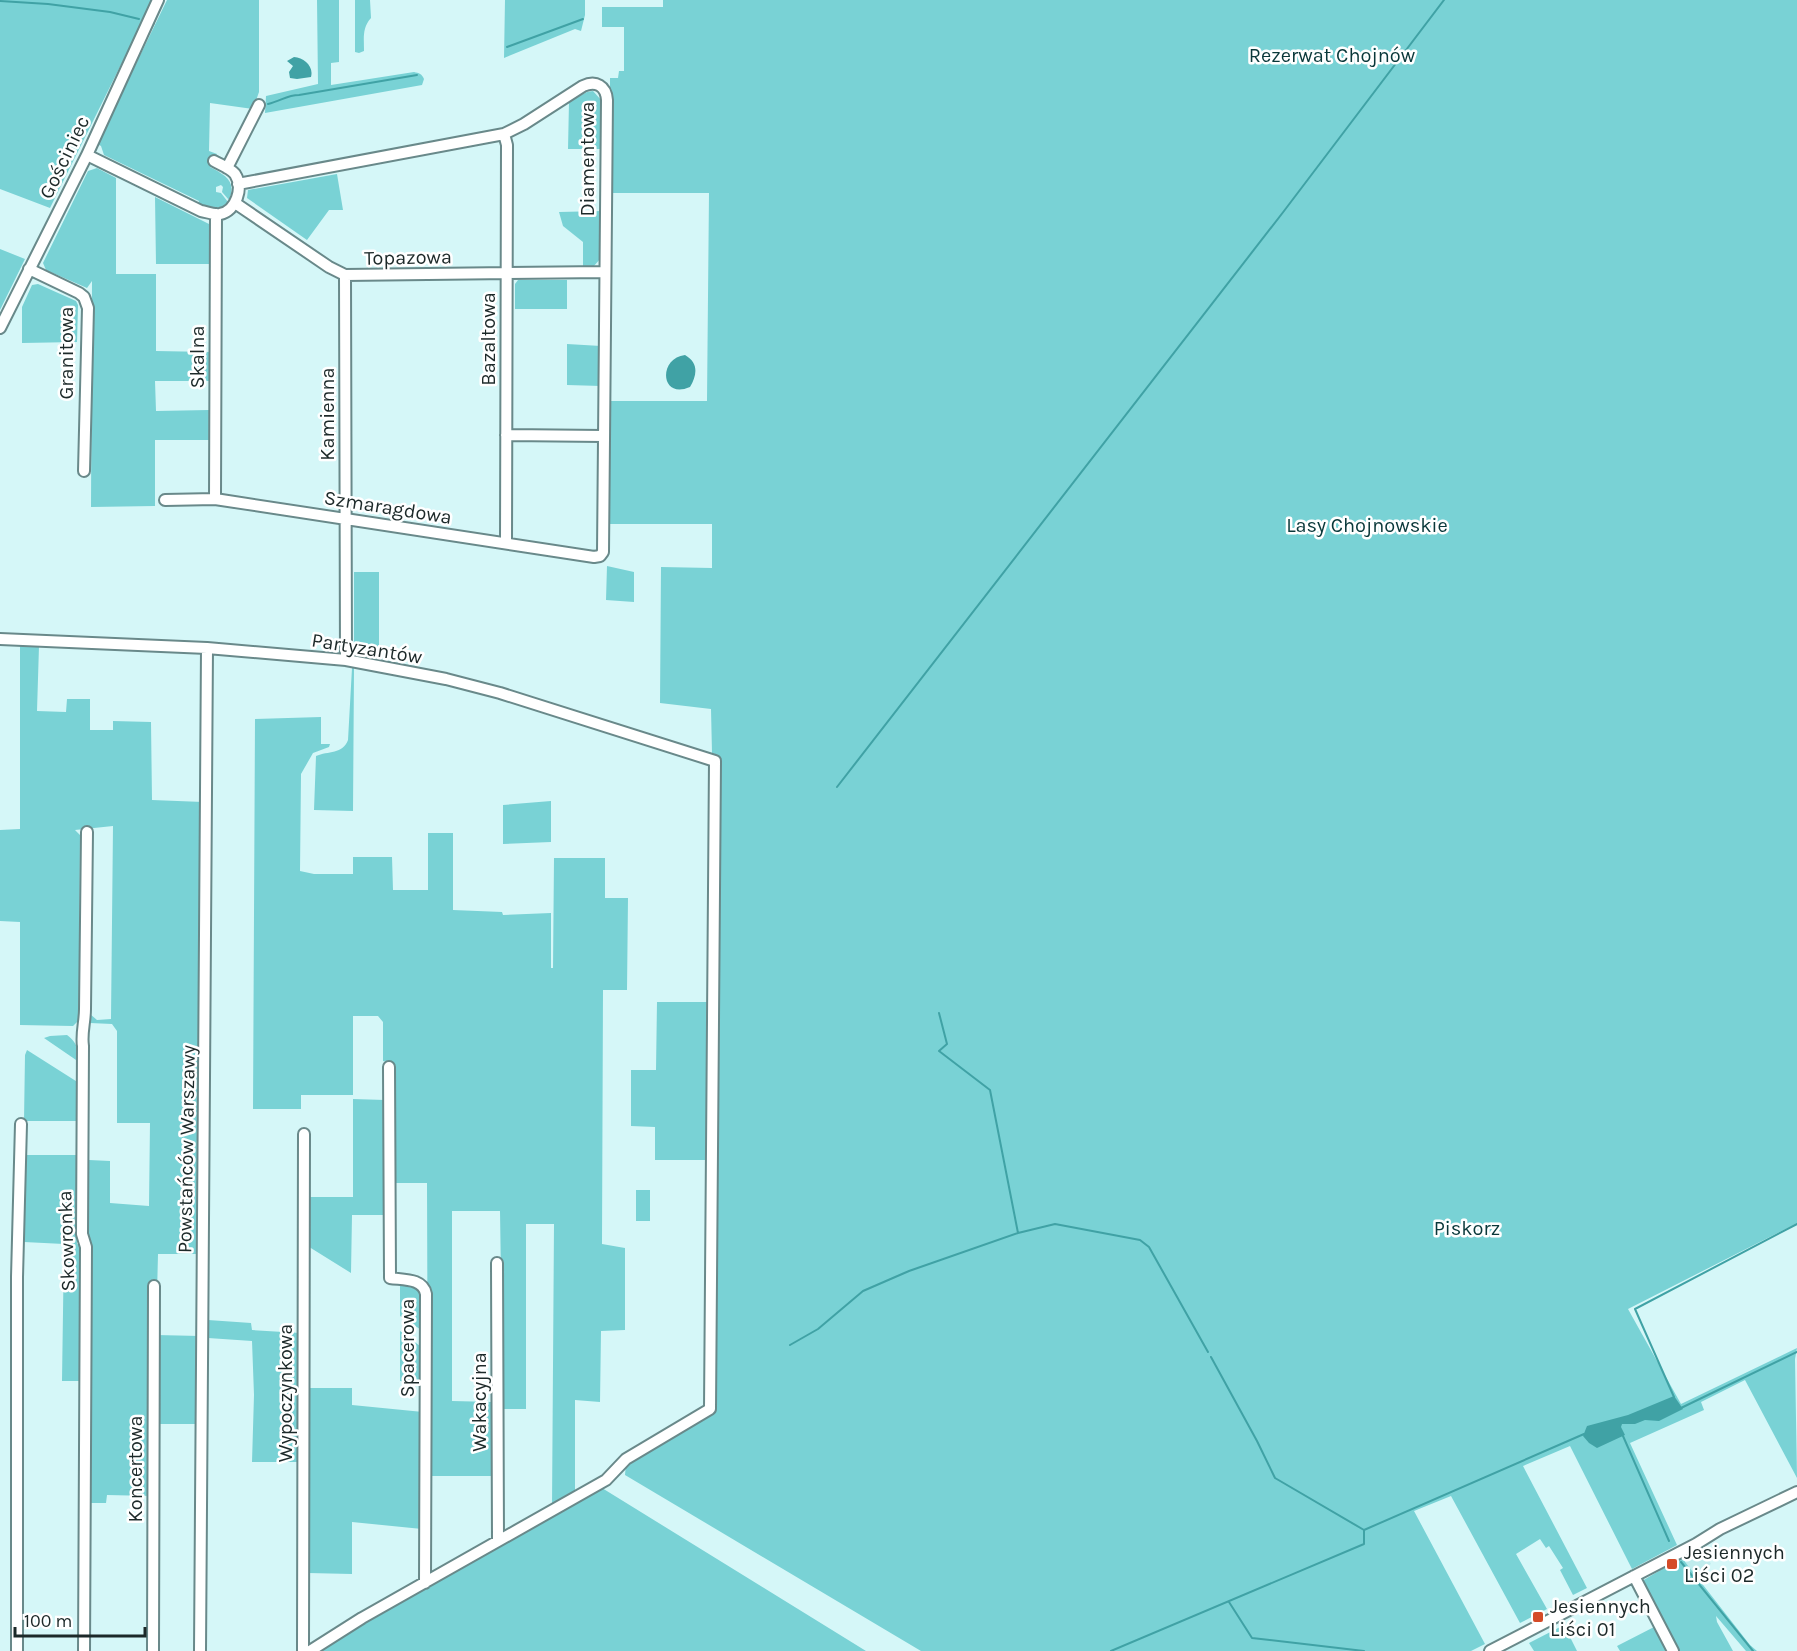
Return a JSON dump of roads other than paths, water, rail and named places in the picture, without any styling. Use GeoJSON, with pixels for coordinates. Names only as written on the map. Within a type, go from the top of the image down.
{"type":"FeatureCollection","features":[{"type":"Feature","properties":{"kind":"street","name":"Gościniec"},"geometry":{"type":"LineString","coordinates":[[0,328],[87,154],[158,0]]}},
{"type":"Feature","properties":{"kind":"street","name":"Diamentowa"},"geometry":{"type":"LineString","coordinates":[[238,184],[504,134],[524,124],[583,86],[597,84],[605,90],[607,100],[603,552]]}},
{"type":"Feature","properties":{"kind":"street"},"geometry":{"type":"LineString","coordinates":[[227,168],[259,105]]}},
{"type":"Feature","properties":{"kind":"street","name":"Bazaltowa"},"geometry":{"type":"LineString","coordinates":[[504,134],[507,146],[506,543]]}},
{"type":"Feature","properties":{"kind":"street"},"geometry":{"type":"LineString","coordinates":[[87,154],[201,211],[216,214],[226,212],[235,203],[238,184],[236,176],[214,161]]}},
{"type":"Feature","properties":{"kind":"street","name":"Topazowa"},"geometry":{"type":"LineString","coordinates":[[235,203],[329,267],[345,275],[604,272]]}},
{"type":"Feature","properties":{"kind":"street","name":"Skalna"},"geometry":{"type":"LineString","coordinates":[[215,499],[216,214]]}},
{"type":"Feature","properties":{"kind":"street","name":"Granitowa"},"geometry":{"type":"LineString","coordinates":[[29,269],[79,293],[86,300],[88,308],[84,471]]}},
{"type":"Feature","properties":{"kind":"street","name":"Kamienna"},"geometry":{"type":"LineString","coordinates":[[345,275],[346,660]]}},
{"type":"Feature","properties":{"kind":"street"},"geometry":{"type":"LineString","coordinates":[[506,435],[603,436]]}},
{"type":"Feature","properties":{"kind":"street","name":"Szmaragdowa"},"geometry":{"type":"LineString","coordinates":[[165,500],[215,499],[594,557],[600,556],[603,552]]}},
{"type":"Feature","properties":{"kind":"street","name":"Partyzantów"},"geometry":{"type":"LineString","coordinates":[[0,639],[207,648],[346,660],[446,679],[500,693],[715,760],[710,1409],[626,1459],[606,1480],[498,1541]]}},
{"type":"Feature","properties":{"kind":"street","name":"Powstańców Warszawy"},"geometry":{"type":"LineString","coordinates":[[200,1651],[207,648]]}},
{"type":"Feature","properties":{"kind":"street","name":"Skowronka"},"geometry":{"type":"LineString","coordinates":[[84,1651],[86,1247],[82,1234],[81,1038],[85,1026],[87,832]]}},
{"type":"Feature","properties":{"kind":"street","name":"Spacerowa"},"geometry":{"type":"LineString","coordinates":[[389,1067],[390,1278],[419,1283],[424,1287],[426,1294],[425,1583]]}},
{"type":"Feature","properties":{"kind":"street"},"geometry":{"type":"LineString","coordinates":[[17,1651],[17,1277],[21,1124]]}},
{"type":"Feature","properties":{"kind":"street","name":"Wypoczynkowa"},"geometry":{"type":"LineString","coordinates":[[303,1651],[304,1134]]}},
{"type":"Feature","properties":{"kind":"street","name":"Wakacyjna"},"geometry":{"type":"LineString","coordinates":[[497,1263],[498,1541]]}},
{"type":"Feature","properties":{"kind":"street","name":"Koncertowa"},"geometry":{"type":"LineString","coordinates":[[153,1651],[154,1286]]}},
{"type":"Feature","properties":{"kind":"street"},"geometry":{"type":"LineString","coordinates":[[1490,1651],[1711,1536],[1719,1529],[1797,1492]]}},
{"type":"Feature","properties":{"kind":"street"},"geometry":{"type":"LineString","coordinates":[[310,1651],[362,1618],[498,1541]]}},
{"type":"Feature","properties":{"kind":"street"},"geometry":{"type":"LineString","coordinates":[[1634,1576],[1673,1651]]}},
{"type":"Feature","properties":{"kind":"waterway"},"geometry":{"type":"LineString","coordinates":[[837,787],[1284,211],[1444,0]]}},
{"type":"Feature","properties":{"kind":"waterway"},"geometry":{"type":"LineString","coordinates":[[0,1],[110,12],[139,19]]}},
{"type":"Feature","properties":{"kind":"waterway"},"geometry":{"type":"LineString","coordinates":[[507,47],[583,19]]}},
{"type":"Feature","properties":{"kind":"waterway"},"geometry":{"type":"LineString","coordinates":[[148,34],[154,23]]}},
{"type":"Feature","properties":{"kind":"waterway"},"geometry":{"type":"LineString","coordinates":[[268,104],[291,96],[417,75]]}},
{"type":"Feature","properties":{"kind":"waterway"},"geometry":{"type":"LineString","coordinates":[[939,1013],[947,1044],[939,1051],[990,1090],[1018,1233]]}},
{"type":"Feature","properties":{"kind":"waterway"},"geometry":{"type":"LineString","coordinates":[[790,1345],[818,1329],[863,1291],[909,1271],[1018,1233],[1055,1224],[1140,1240],[1149,1247],[1208,1352]]}},
{"type":"Feature","properties":{"kind":"waterway"},"geometry":{"type":"LineString","coordinates":[[1674,1397],[1635,1309],[1797,1224]]}},
{"type":"Feature","properties":{"kind":"waterway"},"geometry":{"type":"LineString","coordinates":[[1681,1408],[1797,1352]]}},
{"type":"Feature","properties":{"kind":"waterway"},"geometry":{"type":"LineString","coordinates":[[1211,1357],[1275,1478],[1364,1530]]}},
{"type":"Feature","properties":{"kind":"waterway"},"geometry":{"type":"LineString","coordinates":[[1111,1651],[1364,1544],[1364,1530],[1584,1434]]}},
{"type":"Feature","properties":{"kind":"waterway"},"geometry":{"type":"LineString","coordinates":[[1623,1436],[1669,1541]]}},
{"type":"Feature","properties":{"kind":"waterway"},"geometry":{"type":"LineString","coordinates":[[1681,1562],[1753,1651]]}},
{"type":"Feature","properties":{"kind":"waterway"},"geometry":{"type":"LineString","coordinates":[[1229,1602],[1252,1638],[1364,1651]]}},
{"type":"Feature","properties":{"kind":"place","name":"Jesiennych Liści 02"},"geometry":{"type":"Point","coordinates":[1672,1564]}},
{"type":"Feature","properties":{"kind":"place","name":"Jesiennych Liści 01"},"geometry":{"type":"Point","coordinates":[1538,1617]}},
{"type":"Feature","properties":{"kind":"park label","name":"Rezerwat Chojnów"},"geometry":{"type":"Point","coordinates":[1332,55]}},
{"type":"Feature","properties":{"kind":"park label","name":"Lasy Chojnowskie"},"geometry":{"type":"Point","coordinates":[1367,525]}},
{"type":"Feature","properties":{"kind":"park label","name":"Piskorz"},"geometry":{"type":"Point","coordinates":[1467,1228]}}]}
